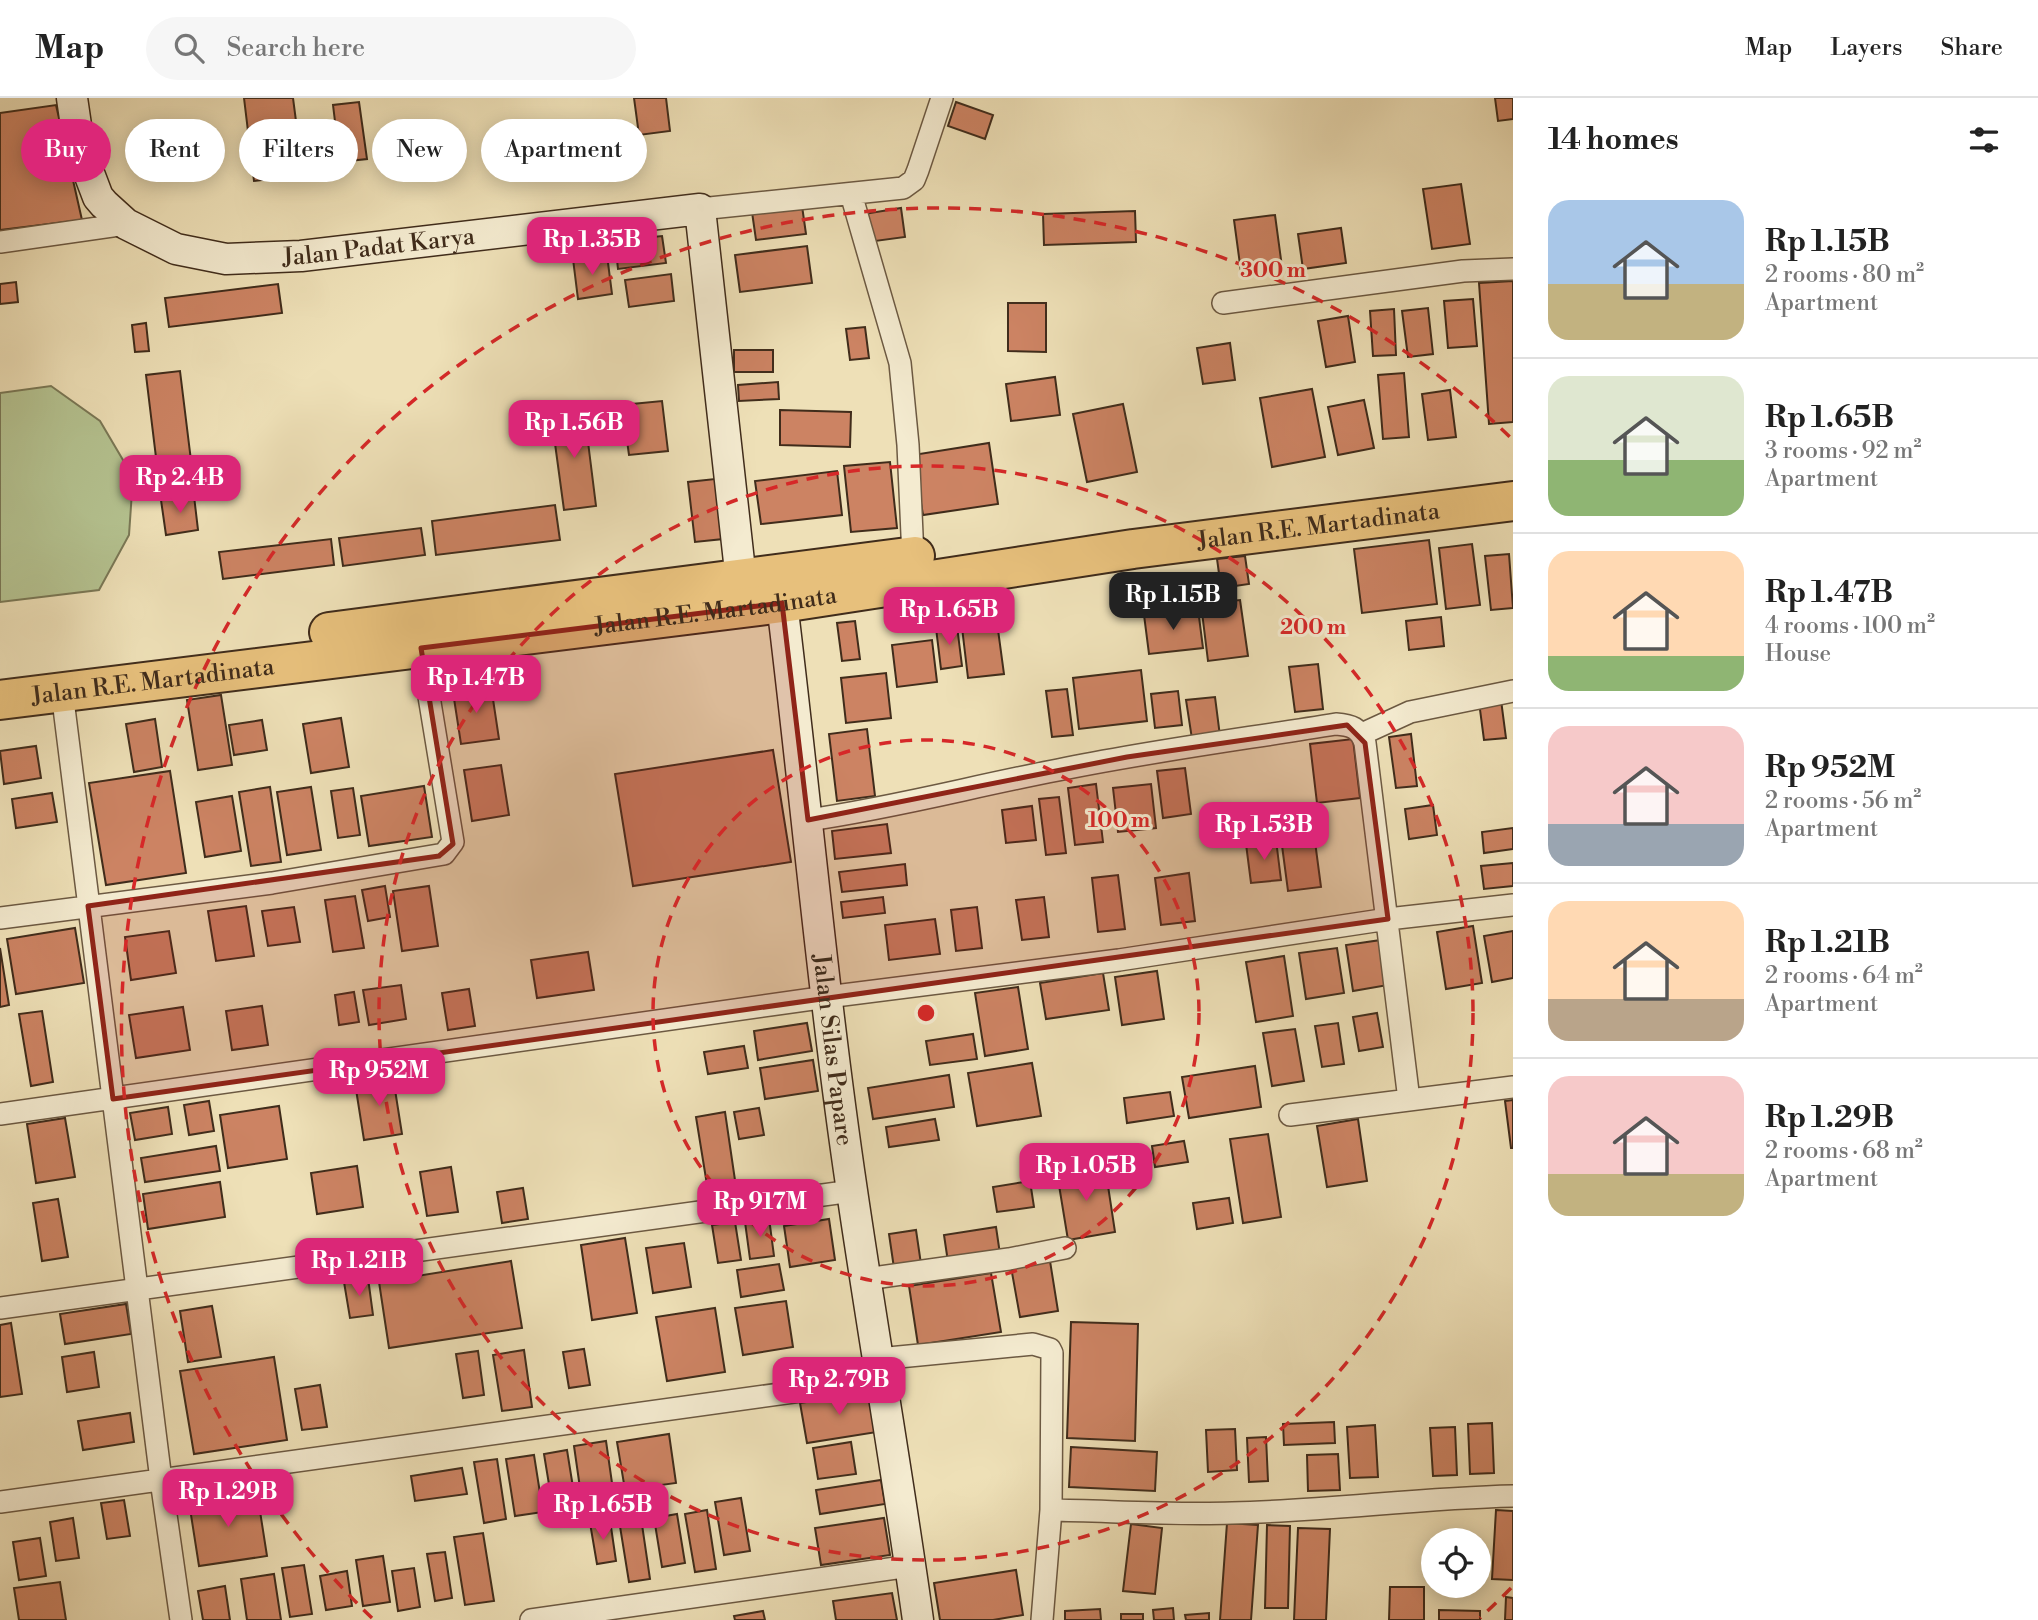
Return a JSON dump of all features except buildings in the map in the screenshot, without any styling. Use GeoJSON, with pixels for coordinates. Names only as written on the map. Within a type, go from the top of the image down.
{"type":"FeatureCollection","features":[{"type":"Feature","properties":{"kind":"highway","name":"Jalan R.E. Martadinata"},"geometry":{"type":"LineString","coordinates":[[0,700],[782,603],[1120,551],[1376,506],[1513,475]]}},
{"type":"Feature","properties":{"kind":"highway","name":"Jalan R.E. Martadinata"},"geometry":{"type":"LineString","coordinates":[[0,673],[913,557],[1376,506],[1513,501]]}},
{"type":"Feature","properties":{"kind":"street","name":"Jalan Padat Karya"},"geometry":{"type":"LineString","coordinates":[[72,98],[78,139],[98,197],[126,224],[164,243],[189,252],[226,259],[251,260],[700,209]]}},
{"type":"Feature","properties":{"kind":"street"},"geometry":{"type":"LineString","coordinates":[[741,580],[700,209],[895,191],[909,185],[918,170],[942,98]]}},
{"type":"Feature","properties":{"kind":"street"},"geometry":{"type":"LineString","coordinates":[[851,194],[898,356],[905,415],[913,557]]}},
{"type":"Feature","properties":{"kind":"street"},"geometry":{"type":"LineString","coordinates":[[0,242],[126,224]]}},
{"type":"Feature","properties":{"kind":"street"},"geometry":{"type":"LineString","coordinates":[[1223,303],[1463,271],[1513,269]]}},
{"type":"Feature","properties":{"kind":"street","name":"Jalan Silas Papare"},"geometry":{"type":"LineString","coordinates":[[782,603],[852,1191],[918,1620]]}},
{"type":"Feature","properties":{"kind":"street"},"geometry":{"type":"LineString","coordinates":[[0,918],[285,881],[439,856],[448,850],[453,842],[421,648]]}},
{"type":"Feature","properties":{"kind":"street"},"geometry":{"type":"LineString","coordinates":[[1362,734],[1409,712],[1513,691]]}},
{"type":"Feature","properties":{"kind":"street"},"geometry":{"type":"LineString","coordinates":[[62,692],[136,1289],[181,1620]]}},
{"type":"Feature","properties":{"kind":"street"},"geometry":{"type":"LineString","coordinates":[[808,820],[885,808],[1057,770],[1310,728],[1347,725],[1362,734],[1365,743],[1409,1100]]}},
{"type":"Feature","properties":{"kind":"street"},"geometry":{"type":"LineString","coordinates":[[0,1114],[827,997],[1119,960],[1388,919],[1513,905]]}},
{"type":"Feature","properties":{"kind":"street"},"geometry":{"type":"LineString","coordinates":[[1290,1115],[1513,1087]]}},
{"type":"Feature","properties":{"kind":"street"},"geometry":{"type":"LineString","coordinates":[[0,1308],[852,1191]]}},
{"type":"Feature","properties":{"kind":"street"},"geometry":{"type":"LineString","coordinates":[[866,1279],[1009,1259],[1065,1248]]}},
{"type":"Feature","properties":{"kind":"street"},"geometry":{"type":"LineString","coordinates":[[0,1502],[161,1480],[880,1370],[1033,1344],[1045,1346],[1052,1353],[1051,1510],[1042,1620]]}},
{"type":"Feature","properties":{"kind":"street"},"geometry":{"type":"LineString","coordinates":[[1051,1510],[1230,1513],[1513,1496]]}},
{"type":"Feature","properties":{"kind":"street"},"geometry":{"type":"LineString","coordinates":[[531,1620],[910,1566]]}},
{"type":"Feature","properties":{"kind":"highlighted area"},"geometry":{"type":"Polygon","coordinates":[[[782,603],[808,820],[1127,757],[1347,725],[1365,743],[1388,919],[113,1099],[88,906],[439,856],[453,844],[421,648],[782,603]]]}},
{"type":"Feature","properties":{"kind":"green space"},"geometry":{"type":"Polygon","coordinates":[[[51,386],[100,421],[133,477],[129,535],[99,590],[0,602],[0,393],[51,386]]]}}]}
